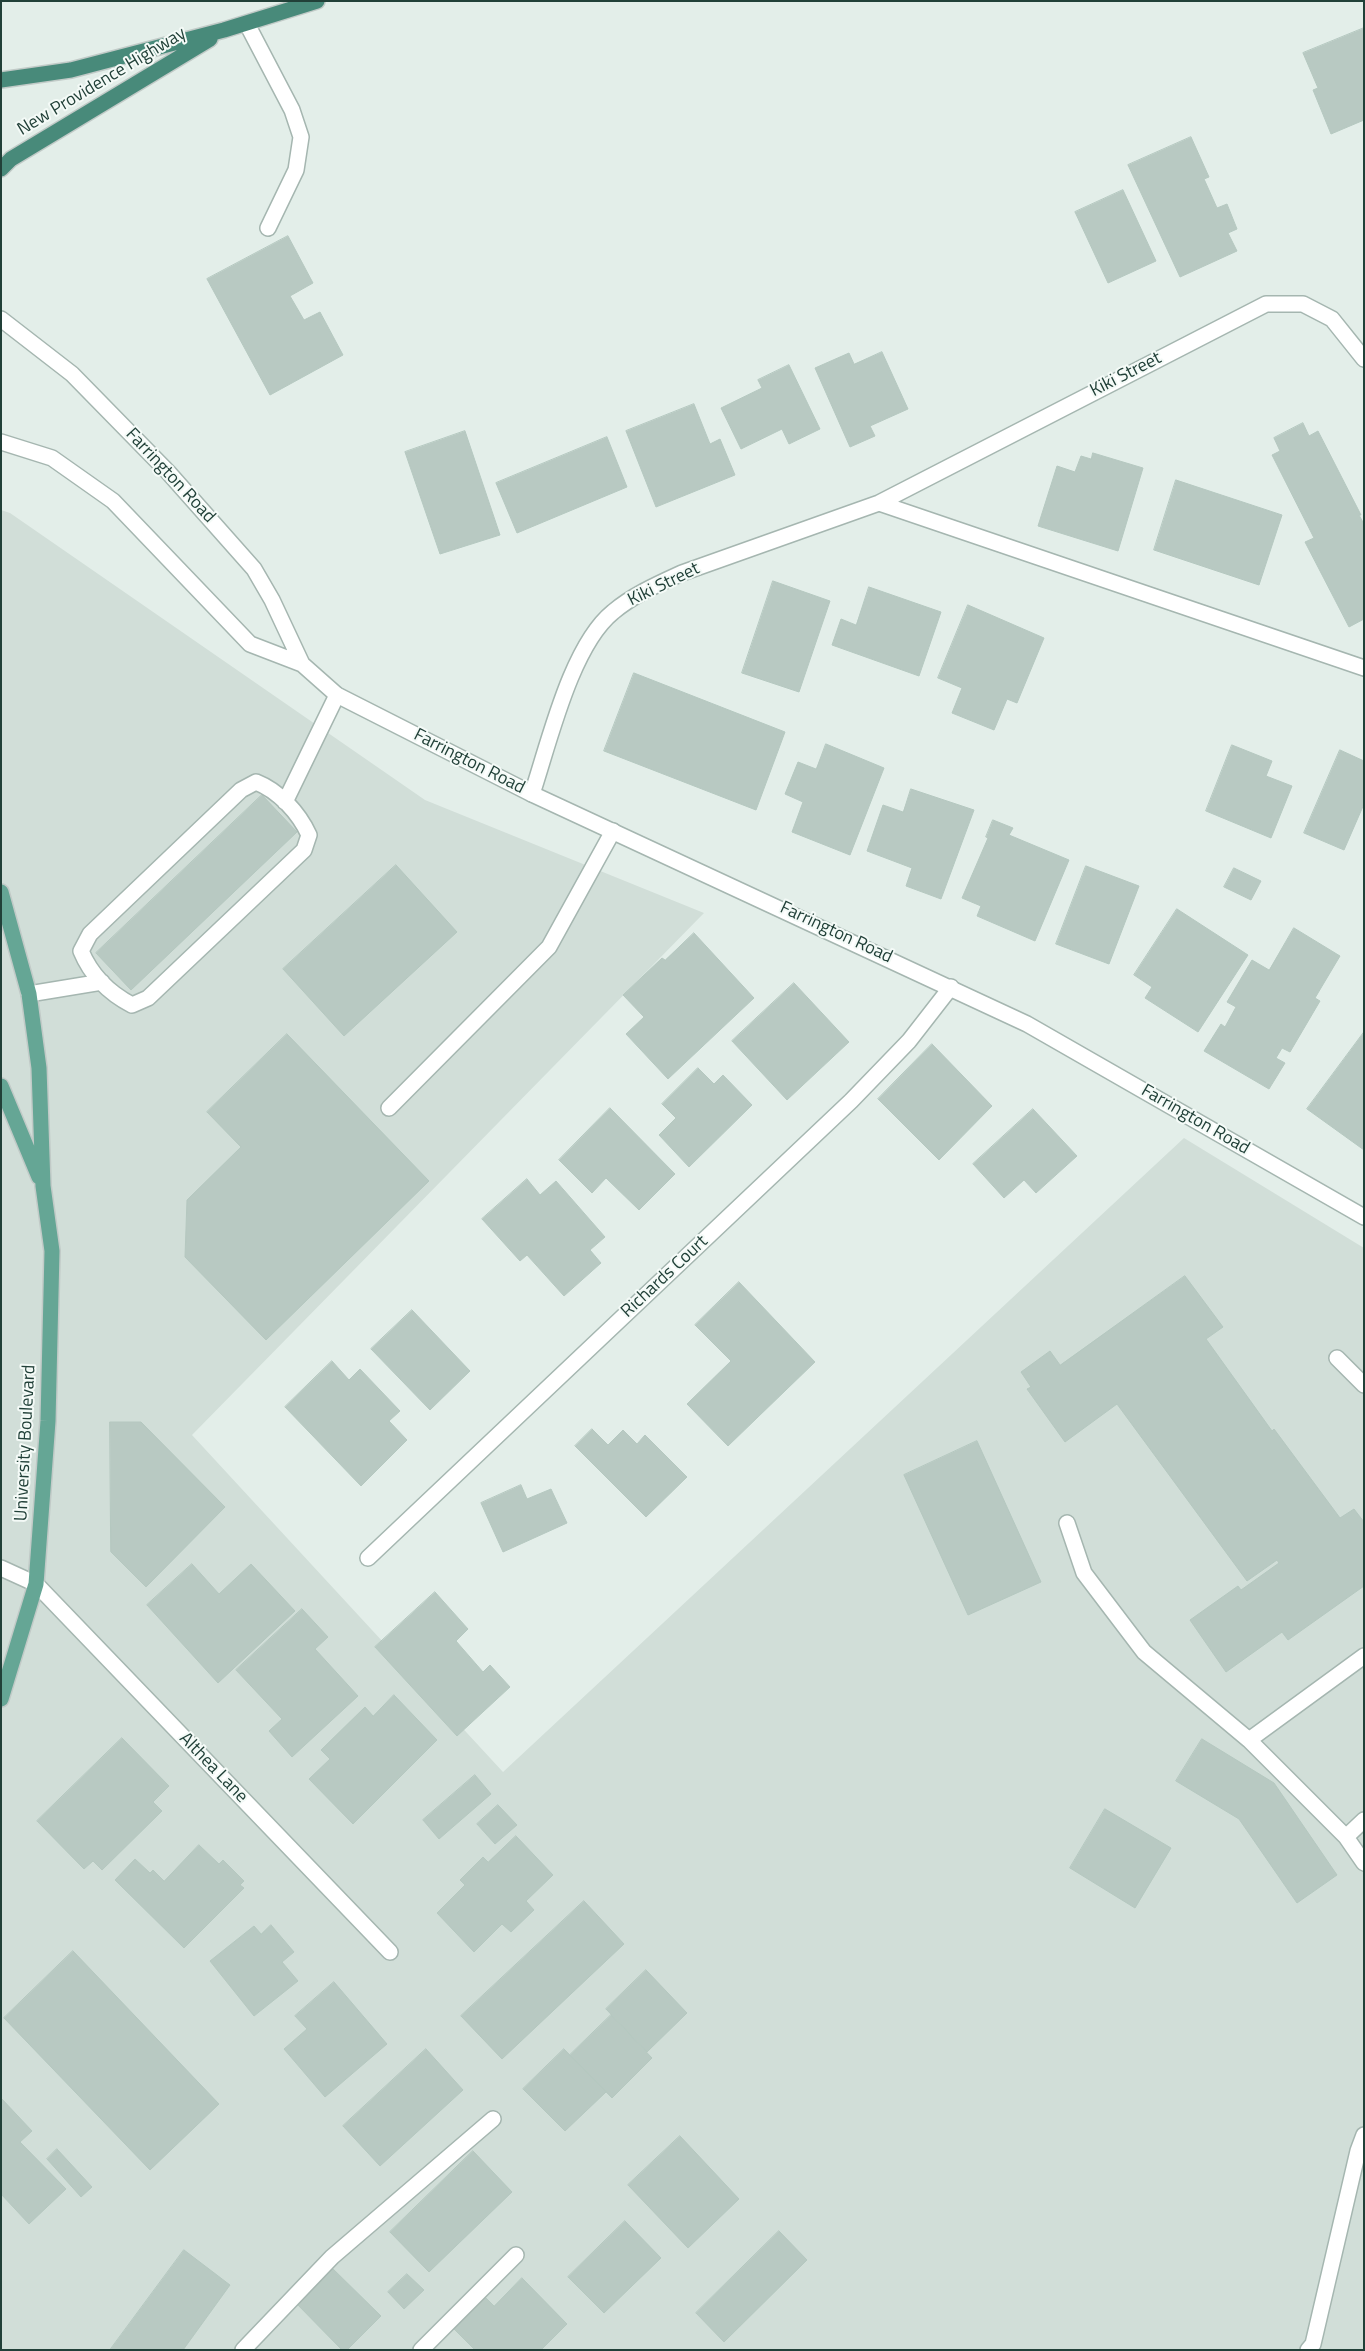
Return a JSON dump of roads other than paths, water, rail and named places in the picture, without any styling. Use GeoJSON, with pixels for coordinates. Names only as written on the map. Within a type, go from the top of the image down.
{"type":"FeatureCollection","features":[{"type":"Feature","properties":{"kind":"highway","name":"New Providence Highway"},"geometry":{"type":"LineString","coordinates":[[1,80],[71,70],[247,24],[316,1]]}},
{"type":"Feature","properties":{"kind":"highway","name":"New Providence Highway"},"geometry":{"type":"LineString","coordinates":[[1,169],[11,159],[224,30]]}},
{"type":"Feature","properties":{"kind":"main road","name":"University Boulevard"},"geometry":{"type":"LineString","coordinates":[[1,892],[29,994],[39,1068],[43,1186],[52,1251],[48,1421],[36,1584],[1,1699]]}},
{"type":"Feature","properties":{"kind":"main road","name":"University Boulevard"},"geometry":{"type":"LineString","coordinates":[[1,1086],[43,1186]]}},
{"type":"Feature","properties":{"kind":"street"},"geometry":{"type":"LineString","coordinates":[[247,24],[292,110],[301,138],[296,170],[268,228]]}},
{"type":"Feature","properties":{"kind":"street","name":"Kiki Street"},"geometry":{"type":"LineString","coordinates":[[532,794],[575,666],[599,626],[612,613],[634,597],[682,573],[879,503],[1266,304],[1303,304],[1332,319],[1364,359]]}},
{"type":"Feature","properties":{"kind":"street","name":"Farrington Road"},"geometry":{"type":"LineString","coordinates":[[1,319],[72,374],[168,472],[254,569],[272,600],[302,664]]}},
{"type":"Feature","properties":{"kind":"street","name":"Farrington Road"},"geometry":{"type":"LineString","coordinates":[[1,442],[52,458],[113,501],[250,644],[302,664],[337,694],[532,794],[951,987],[1027,1024],[1364,1217]]}},
{"type":"Feature","properties":{"kind":"street"},"geometry":{"type":"LineString","coordinates":[[879,503],[1364,668]]}},
{"type":"Feature","properties":{"kind":"street"},"geometry":{"type":"LineString","coordinates":[[285,802],[337,694]]}},
{"type":"Feature","properties":{"kind":"street"},"geometry":{"type":"LineString","coordinates":[[256,782],[271,788],[285,802],[302,820],[309,835],[304,850],[148,998],[132,1005],[116,997],[89,969],[81,951],[90,934],[241,790],[256,782]]}},
{"type":"Feature","properties":{"kind":"street"},"geometry":{"type":"LineString","coordinates":[[389,1108],[549,947],[613,831]]}},
{"type":"Feature","properties":{"kind":"street"},"geometry":{"type":"LineString","coordinates":[[29,994],[102,982]]}},
{"type":"Feature","properties":{"kind":"street","name":"Richards Court"},"geometry":{"type":"LineString","coordinates":[[368,1558],[851,1101],[909,1041],[951,987]]}},
{"type":"Feature","properties":{"kind":"street"},"geometry":{"type":"LineString","coordinates":[[1337,1358],[1364,1385]]}},
{"type":"Feature","properties":{"kind":"street"},"geometry":{"type":"LineString","coordinates":[[1067,1523],[1084,1573],[1144,1652],[1249,1740],[1346,1837],[1364,1864]]}},
{"type":"Feature","properties":{"kind":"street"},"geometry":{"type":"LineString","coordinates":[[1,1568],[36,1584]]}},
{"type":"Feature","properties":{"kind":"street","name":"Althea Lane"},"geometry":{"type":"LineString","coordinates":[[36,1584],[390,1952]]}},
{"type":"Feature","properties":{"kind":"street"},"geometry":{"type":"LineString","coordinates":[[1249,1740],[1364,1656]]}},
{"type":"Feature","properties":{"kind":"street"},"geometry":{"type":"LineString","coordinates":[[1346,1837],[1364,1820]]}},
{"type":"Feature","properties":{"kind":"street"},"geometry":{"type":"LineString","coordinates":[[243,2350],[332,2257],[493,2119]]}},
{"type":"Feature","properties":{"kind":"street"},"geometry":{"type":"LineString","coordinates":[[1308,2350],[1313,2344],[1358,2151],[1364,2136]]}},
{"type":"Feature","properties":{"kind":"street"},"geometry":{"type":"LineString","coordinates":[[421,2350],[516,2255]]}}]}
